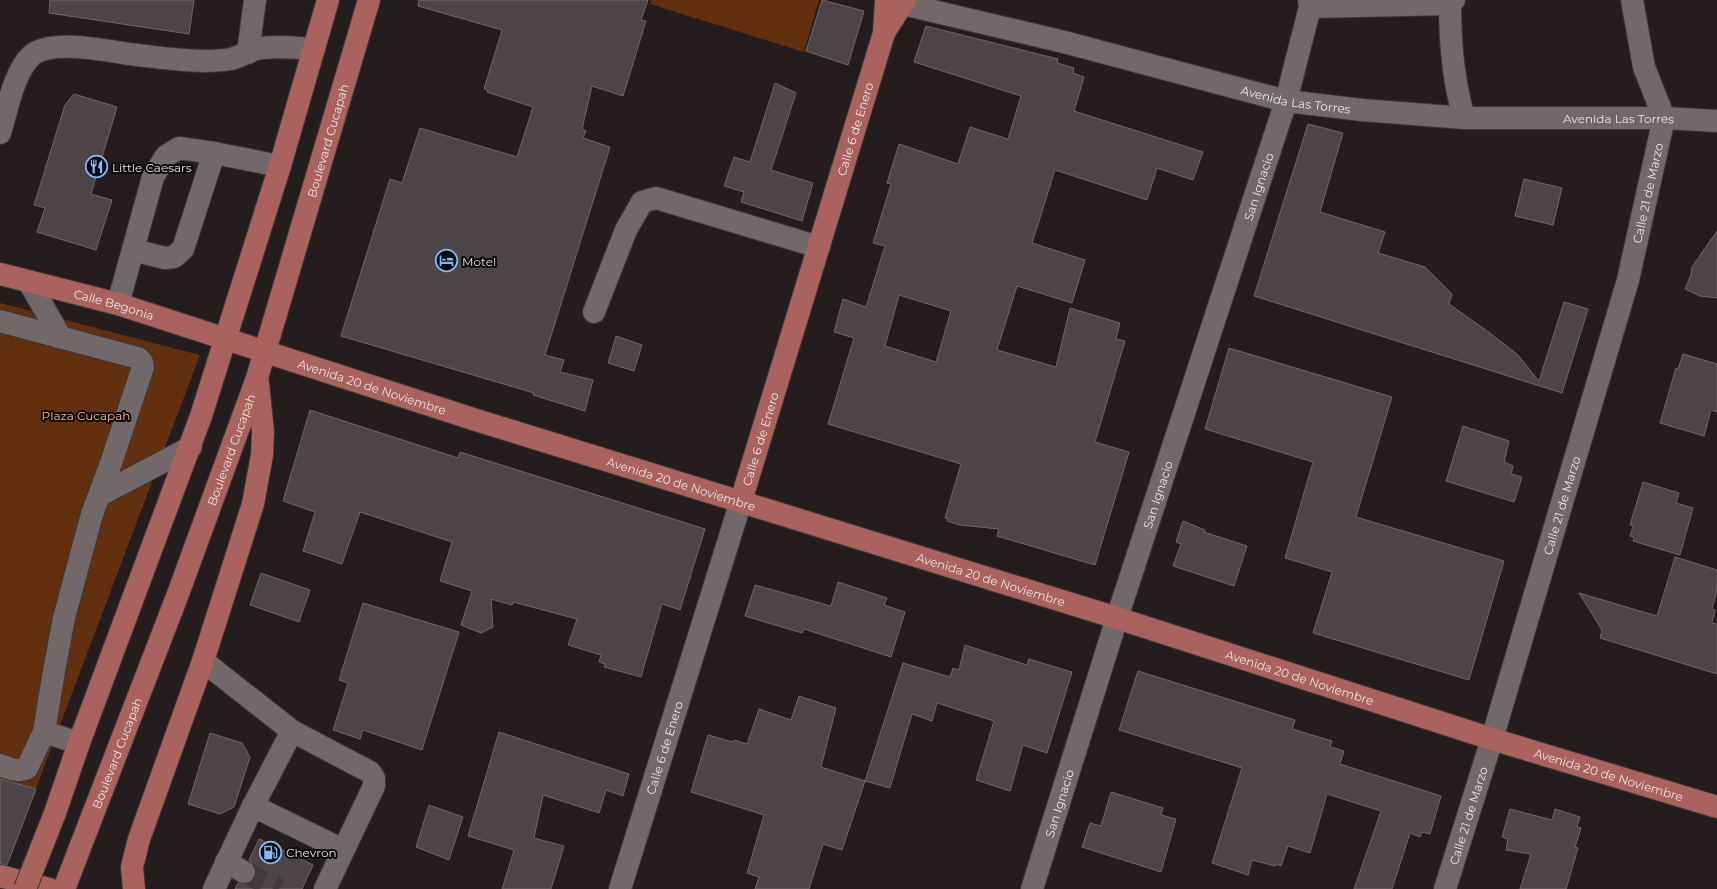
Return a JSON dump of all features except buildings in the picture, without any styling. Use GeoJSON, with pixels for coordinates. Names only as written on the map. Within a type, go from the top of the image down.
{"type":"FeatureCollection","features":[{"type":"Feature","properties":{"kind":"main road"},"geometry":{"type":"LineString","coordinates":[[24,889],[55,813],[79,743],[191,447],[227,339],[280,166],[328,0]]}},
{"type":"Feature","properties":{"kind":"main road","name":"Boulevard Cucapah"},"geometry":{"type":"LineString","coordinates":[[64,889],[90,826],[178,594],[257,378],[369,0]]}},
{"type":"Feature","properties":{"kind":"main road","name":"Calle 6 de Enero"},"geometry":{"type":"LineString","coordinates":[[741,501],[895,1]]}},
{"type":"Feature","properties":{"kind":"main road","name":"Calle Begonia"},"geometry":{"type":"LineString","coordinates":[[0,274],[118,304],[265,351]]}},
{"type":"Feature","properties":{"kind":"main road","name":"Avenida 20 de Noviembre"},"geometry":{"type":"LineString","coordinates":[[265,351],[476,420],[1117,618],[1492,739],[1717,807]]}},
{"type":"Feature","properties":{"kind":"main road"},"geometry":{"type":"LineString","coordinates":[[134,889],[132,867],[139,839],[203,661],[253,504],[263,447],[263,432],[257,378]]}},
{"type":"Feature","properties":{"kind":"main road"},"geometry":{"type":"LineString","coordinates":[[0,876],[49,889]]}},
{"type":"Feature","properties":{"kind":"street"},"geometry":{"type":"LineString","coordinates":[[248,53],[255,0]]}},
{"type":"Feature","properties":{"kind":"street"},"geometry":{"type":"LineString","coordinates":[[1632,0],[1644,67],[1664,118]]}},
{"type":"Feature","properties":{"kind":"street","name":"Avenida Las Torres"},"geometry":{"type":"LineString","coordinates":[[895,1],[1064,42],[1286,101],[1362,110],[1464,118],[1664,118],[1717,121]]}},
{"type":"Feature","properties":{"kind":"street"},"geometry":{"type":"LineString","coordinates":[[1310,4],[1452,2],[1450,41],[1456,92],[1464,118]]}},
{"type":"Feature","properties":{"kind":"street","name":"San Ignacio"},"geometry":{"type":"LineString","coordinates":[[1032,889],[1117,618],[1286,101],[1310,4]]}},
{"type":"Feature","properties":{"kind":"street"},"geometry":{"type":"LineString","coordinates":[[0,133],[14,86],[22,66],[33,54],[49,48],[70,46],[138,55],[205,61],[232,59],[256,49],[276,47],[314,49]]}},
{"type":"Feature","properties":{"kind":"street","name":"Calle 21 de Marzo"},"geometry":{"type":"LineString","coordinates":[[1444,889],[1492,739],[1628,280],[1664,118]]}},
{"type":"Feature","properties":{"kind":"street"},"geometry":{"type":"LineString","coordinates":[[118,304],[153,177],[166,156],[179,148],[214,153],[280,166]]}},
{"type":"Feature","properties":{"kind":"street"},"geometry":{"type":"LineString","coordinates":[[133,250],[165,258],[174,257],[183,249],[214,153]]}},
{"type":"Feature","properties":{"kind":"street"},"geometry":{"type":"LineString","coordinates":[[594,312],[626,230],[642,202],[656,198],[819,247]]}},
{"type":"Feature","properties":{"kind":"street"},"geometry":{"type":"LineString","coordinates":[[29,282],[61,338]]}},
{"type":"Feature","properties":{"kind":"street"},"geometry":{"type":"LineString","coordinates":[[0,321],[138,358],[142,362],[143,367],[88,528],[64,618],[44,732],[27,768],[24,770],[18,770],[0,765]]}},
{"type":"Feature","properties":{"kind":"street"},"geometry":{"type":"LineString","coordinates":[[100,494],[191,447]]}},
{"type":"Feature","properties":{"kind":"street","name":"Calle 6 de Enero"},"geometry":{"type":"LineString","coordinates":[[620,889],[741,501]]}},
{"type":"Feature","properties":{"kind":"street"},"geometry":{"type":"LineString","coordinates":[[203,661],[292,731],[370,772],[374,778],[374,786],[325,889]]}},
{"type":"Feature","properties":{"kind":"street"},"geometry":{"type":"LineString","coordinates":[[214,889],[235,867],[253,806],[292,731]]}},
{"type":"Feature","properties":{"kind":"street"},"geometry":{"type":"LineString","coordinates":[[44,732],[79,743]]}},
{"type":"Feature","properties":{"kind":"street"},"geometry":{"type":"LineString","coordinates":[[253,806],[343,850]]}},
{"type":"Feature","properties":{"kind":"green space"},"geometry":{"type":"Polygon","coordinates":[[[651,0],[819,0],[804,52],[650,4],[651,0]]]}},
{"type":"Feature","properties":{"kind":"green space","name":"Plaza Cucapah"},"geometry":{"type":"Polygon","coordinates":[[[0,303],[200,355],[12,852],[0,848],[0,303]]]}},
{"type":"Feature","properties":{"kind":"tunnel"},"geometry":{"type":"LineString","coordinates":[[244,872],[279,889]]}},
{"type":"Feature","properties":{"kind":"place","name":"Little Caesars"},"geometry":{"type":"Point","coordinates":[96,167]}},
{"type":"Feature","properties":{"kind":"place","name":"Motel"},"geometry":{"type":"Point","coordinates":[446,261]}},
{"type":"Feature","properties":{"kind":"place","name":"Chevron"},"geometry":{"type":"Point","coordinates":[270,852]}}]}
